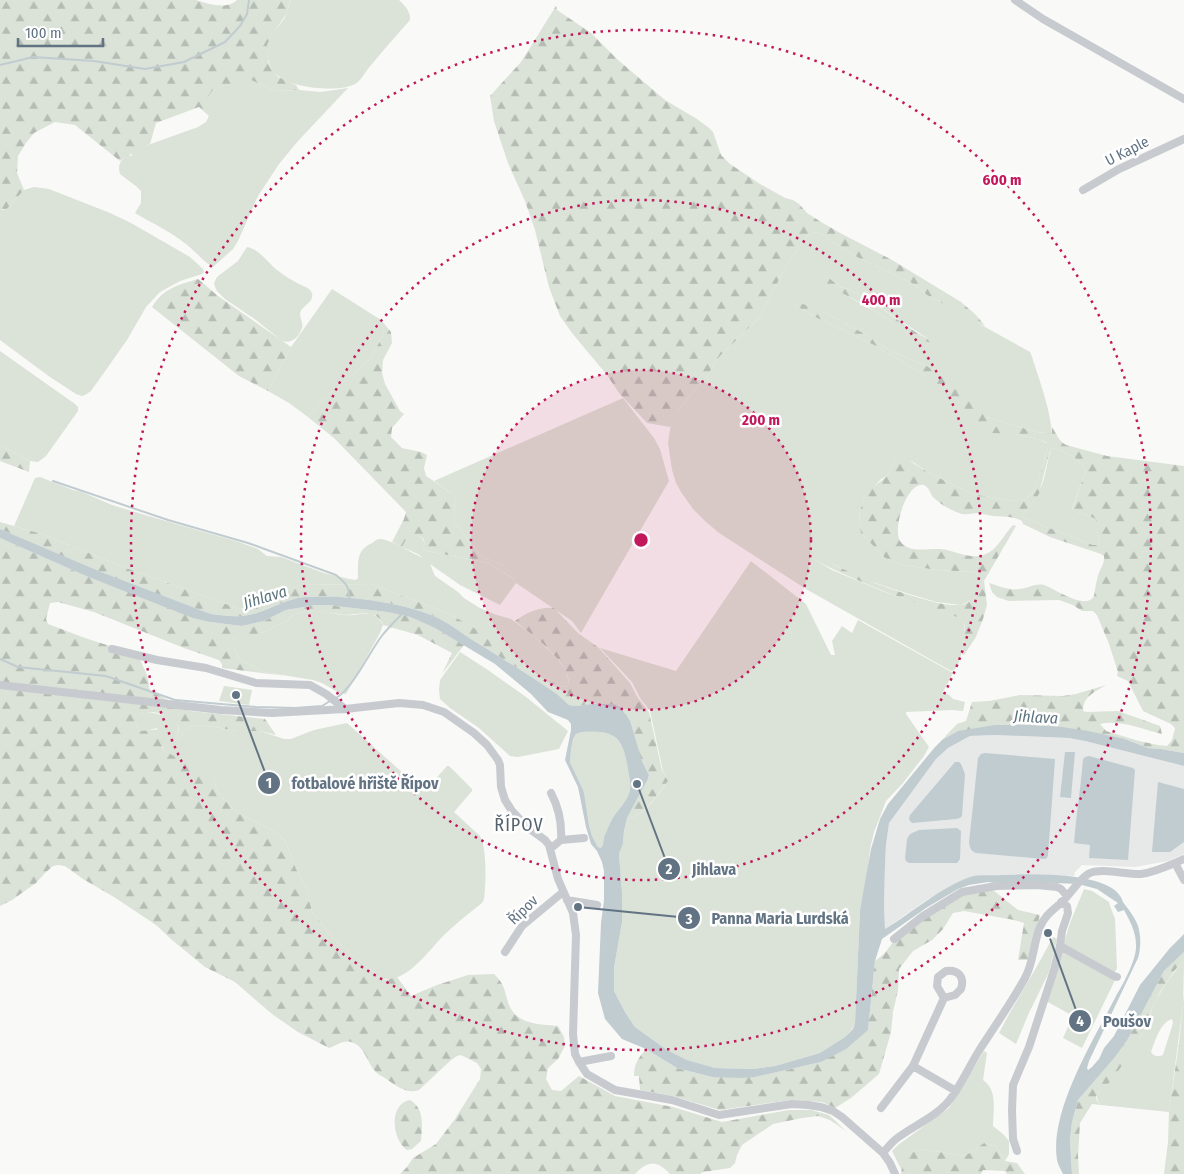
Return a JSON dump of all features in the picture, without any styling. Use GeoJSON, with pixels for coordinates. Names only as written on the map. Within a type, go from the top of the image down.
{"type":"FeatureCollection","features":[{"type":"Feature","properties":{"kind":"street"},"geometry":{"type":"LineString","coordinates":[[1015,0],[1043,19],[1184,99]]}},
{"type":"Feature","properties":{"kind":"street","name":"U Kaple"},"geometry":{"type":"LineString","coordinates":[[1083,190],[1119,169],[1184,139]]}},
{"type":"Feature","properties":{"kind":"street"},"geometry":{"type":"LineString","coordinates":[[112,649],[157,660],[206,668],[256,683],[310,685],[326,694],[345,709]]}},
{"type":"Feature","properties":{"kind":"street"},"geometry":{"type":"LineString","coordinates":[[0,685],[272,713],[345,709],[399,703],[431,707],[452,716],[493,752],[501,768],[504,800],[527,827],[546,841],[550,849],[558,879],[573,913],[576,935],[573,1034],[575,1054],[588,1074],[615,1090],[672,1100],[720,1115],[792,1104],[821,1107],[833,1111],[842,1117],[883,1153],[890,1162],[894,1174]]}},
{"type":"Feature","properties":{"kind":"street"},"geometry":{"type":"LineString","coordinates":[[551,793],[562,825],[560,840]]}},
{"type":"Feature","properties":{"kind":"street"},"geometry":{"type":"LineString","coordinates":[[550,849],[560,840],[584,838]]}},
{"type":"Feature","properties":{"kind":"street"},"geometry":{"type":"LineString","coordinates":[[883,1153],[896,1139],[940,1110],[956,1091],[1026,976],[1040,927],[1046,916],[1053,909],[1093,872],[1142,874],[1162,869],[1184,859]]}},
{"type":"Feature","properties":{"kind":"street"},"geometry":{"type":"LineString","coordinates":[[1175,863],[1184,880]]}},
{"type":"Feature","properties":{"kind":"street"},"geometry":{"type":"LineString","coordinates":[[894,939],[924,916],[962,892],[996,886],[1037,885],[1057,887],[1064,899],[1068,913],[1062,930],[1054,970],[1029,1047],[1013,1085],[1013,1138],[1017,1152]]}},
{"type":"Feature","properties":{"kind":"street","name":"Řípov"},"geometry":{"type":"LineString","coordinates":[[505,952],[522,926],[563,892]]}},
{"type":"Feature","properties":{"kind":"street"},"geometry":{"type":"LineString","coordinates":[[567,900],[597,906]]}},
{"type":"Feature","properties":{"kind":"street"},"geometry":{"type":"LineString","coordinates":[[1060,946],[1117,977]]}},
{"type":"Feature","properties":{"kind":"street"},"geometry":{"type":"LineString","coordinates":[[881,1108],[913,1066],[944,998]]}},
{"type":"Feature","properties":{"kind":"street"},"geometry":{"type":"LineString","coordinates":[[579,1062],[611,1056]]}},
{"type":"Feature","properties":{"kind":"street"},"geometry":{"type":"LineString","coordinates":[[913,1066],[956,1091]]}},
{"type":"Feature","properties":{"kind":"shaded area"},"geometry":{"type":"Polygon","coordinates":[[[0,529],[101,572],[211,614],[246,616],[292,600],[319,596],[372,600],[424,612],[447,623],[516,667],[557,694],[569,705],[614,704],[620,707],[630,721],[642,761],[649,775],[627,818],[623,844],[619,854],[622,922],[614,968],[614,991],[635,1027],[667,1050],[687,1060],[715,1068],[753,1069],[775,1066],[820,1053],[845,1037],[853,1029],[855,1023],[860,910],[871,849],[880,819],[888,804],[935,747],[942,740],[958,731],[995,725],[1030,725],[1088,731],[1125,739],[1148,748],[1184,753],[1184,766],[1069,738],[995,735],[970,736],[948,748],[936,759],[889,823],[885,865],[885,929],[947,888],[974,876],[1029,874],[1068,876],[1104,884],[1116,892],[1137,923],[1140,934],[1140,950],[1138,958],[1089,1061],[1088,1070],[1099,1059],[1104,1048],[1114,1036],[1140,985],[1184,934],[1184,952],[1164,971],[1128,1039],[1116,1056],[1078,1100],[1072,1122],[1070,1140],[1072,1174],[1063,1174],[1057,1160],[1056,1140],[1060,1119],[1076,1075],[1126,977],[1136,950],[1134,931],[1124,910],[1118,912],[1114,906],[1118,903],[1097,889],[1078,884],[988,882],[958,889],[926,908],[882,939],[875,961],[868,1030],[846,1049],[821,1062],[755,1077],[712,1077],[677,1068],[646,1049],[622,1039],[605,1019],[598,993],[604,871],[597,851],[591,844],[578,787],[565,760],[571,730],[571,724],[568,720],[548,712],[531,694],[495,664],[435,628],[410,617],[387,612],[316,605],[286,610],[264,621],[242,626],[210,622],[193,618],[86,576],[0,538],[0,529]],[[594,732],[576,734],[573,739],[570,762],[584,792],[592,836],[598,847],[601,848],[612,819],[628,796],[630,784],[626,759],[620,743],[610,734],[594,732]]]}},
{"type":"Feature","properties":{"kind":"shaded area"},"geometry":{"type":"Polygon","coordinates":[[[995,735],[1069,738],[1184,766],[1184,854],[1168,861],[1135,867],[1082,865],[1075,872],[1074,876],[1033,874],[972,876],[925,901],[885,929],[885,865],[889,823],[936,759],[948,748],[970,736],[995,735]]]}},
{"type":"Feature","properties":{"kind":"shaded area"},"geometry":{"type":"Polygon","coordinates":[[[1065,752],[1075,752],[1071,798],[1060,797],[1065,752]]]}},
{"type":"Feature","properties":{"kind":"shaded area"},"geometry":{"type":"Polygon","coordinates":[[[981,754],[1055,759],[1047,858],[976,853],[971,849],[969,843],[978,758],[981,754]]]}},
{"type":"Feature","properties":{"kind":"shaded area"},"geometry":{"type":"Polygon","coordinates":[[[1089,756],[1135,770],[1128,860],[1089,858],[1090,845],[1074,843],[1083,759],[1089,756]]]}},
{"type":"Feature","properties":{"kind":"shaded area"},"geometry":{"type":"Polygon","coordinates":[[[955,762],[961,764],[965,774],[962,816],[956,819],[912,823],[909,819],[910,815],[955,762]]]}},
{"type":"Feature","properties":{"kind":"shaded area"},"geometry":{"type":"Polygon","coordinates":[[[1158,782],[1184,789],[1184,842],[1170,852],[1152,852],[1158,782]]]}},
{"type":"Feature","properties":{"kind":"shaded area"},"geometry":{"type":"Polygon","coordinates":[[[957,828],[961,831],[960,859],[957,863],[909,863],[906,861],[907,839],[910,834],[919,830],[957,828]]]}},
{"type":"Feature","properties":{"kind":"green space"},"geometry":{"type":"Polygon","coordinates":[[[0,0],[196,0],[228,5],[237,0],[290,0],[287,13],[267,45],[268,62],[278,77],[296,85],[299,90],[275,91],[251,80],[244,80],[213,90],[209,95],[209,116],[199,107],[156,123],[150,144],[131,153],[120,161],[75,125],[55,122],[34,133],[26,143],[18,156],[17,173],[24,190],[6,210],[0,209],[0,0]]]}},
{"type":"Feature","properties":{"kind":"green space"},"geometry":{"type":"Polygon","coordinates":[[[290,0],[399,0],[409,12],[410,20],[355,84],[348,87],[327,89],[303,86],[292,83],[277,75],[270,66],[267,55],[269,38],[284,19],[290,0]]]}},
{"type":"Feature","properties":{"kind":"green space"},"geometry":{"type":"Polygon","coordinates":[[[556,6],[557,10],[591,33],[618,60],[665,100],[709,128],[713,132],[721,155],[730,164],[760,184],[785,198],[793,200],[807,213],[821,222],[892,260],[961,302],[985,326],[960,316],[912,283],[857,257],[821,234],[814,232],[807,236],[787,264],[760,317],[719,357],[707,376],[680,408],[670,427],[647,423],[619,393],[560,316],[549,287],[535,230],[525,201],[508,163],[494,121],[490,96],[521,62],[556,6]]]}},
{"type":"Feature","properties":{"kind":"green space"},"geometry":{"type":"Polygon","coordinates":[[[244,79],[251,80],[275,91],[299,90],[321,92],[348,88],[279,164],[258,196],[233,249],[213,267],[180,240],[135,213],[141,203],[141,191],[120,174],[119,165],[129,154],[132,156],[131,153],[137,149],[198,127],[206,122],[209,116],[209,95],[213,90],[244,79]]]}},
{"type":"Feature","properties":{"kind":"green space"},"geometry":{"type":"Polygon","coordinates":[[[34,187],[49,189],[131,223],[190,257],[204,272],[180,281],[160,292],[146,307],[127,340],[91,391],[82,396],[50,377],[0,340],[0,209],[6,210],[24,190],[34,187]]]}},
{"type":"Feature","properties":{"kind":"green space"},"geometry":{"type":"Polygon","coordinates":[[[814,232],[821,234],[857,257],[912,283],[927,295],[1030,352],[1032,357],[1047,405],[1052,434],[1037,432],[990,419],[1015,434],[1041,440],[1048,444],[1037,484],[1031,495],[1022,501],[1014,501],[972,494],[929,473],[913,462],[895,456],[887,476],[881,479],[864,498],[860,511],[859,524],[861,533],[885,558],[903,565],[979,574],[983,584],[981,592],[972,600],[961,605],[936,602],[867,580],[837,566],[808,556],[832,570],[882,591],[964,621],[964,639],[961,654],[957,667],[953,671],[806,589],[719,533],[693,509],[676,483],[668,443],[671,423],[680,408],[707,376],[719,357],[760,317],[787,264],[807,236],[814,232]],[[818,276],[907,333],[933,342],[875,304],[848,289],[840,287],[829,278],[818,276]],[[787,300],[809,314],[876,346],[926,376],[931,382],[985,415],[925,365],[893,352],[830,315],[787,300]]]}},
{"type":"Feature","properties":{"kind":"green space"},"geometry":{"type":"Polygon","coordinates":[[[247,247],[255,250],[279,272],[308,288],[312,293],[312,299],[301,311],[301,331],[292,341],[282,341],[225,299],[215,287],[214,283],[217,277],[238,261],[247,247]]]}},
{"type":"Feature","properties":{"kind":"green space"},"geometry":{"type":"Polygon","coordinates":[[[817,275],[829,278],[840,287],[848,289],[875,304],[917,333],[934,342],[920,340],[912,336],[870,308],[821,282],[817,275]]]}},
{"type":"Feature","properties":{"kind":"green space"},"geometry":{"type":"Polygon","coordinates":[[[198,279],[218,296],[291,347],[268,391],[239,376],[152,307],[161,295],[167,291],[178,285],[198,279]]]}},
{"type":"Feature","properties":{"kind":"green space"},"geometry":{"type":"Polygon","coordinates":[[[332,289],[381,320],[383,336],[369,360],[323,400],[308,417],[268,391],[291,347],[332,289]]]}},
{"type":"Feature","properties":{"kind":"green space"},"geometry":{"type":"Polygon","coordinates":[[[788,298],[830,315],[893,352],[925,365],[965,392],[988,418],[1037,432],[1052,434],[1052,427],[1059,439],[1066,445],[1107,456],[1184,466],[1184,753],[1148,748],[1125,739],[958,731],[942,740],[957,724],[966,721],[972,702],[1020,695],[1063,696],[1106,685],[1087,698],[1083,711],[1118,711],[1160,726],[1162,734],[1123,724],[1100,724],[1106,731],[1139,741],[1167,746],[1172,740],[1175,728],[1171,724],[1143,711],[1128,681],[1117,676],[1118,672],[1109,644],[1097,615],[1093,611],[1082,611],[1073,605],[1059,600],[1009,601],[997,597],[992,592],[989,583],[1012,589],[1044,585],[1070,598],[1084,601],[1090,600],[1094,596],[1097,578],[1104,561],[1104,556],[1101,554],[1050,537],[1015,518],[956,512],[936,500],[924,485],[912,490],[903,507],[898,527],[900,541],[908,548],[940,549],[970,556],[982,555],[991,551],[1013,525],[1016,526],[984,581],[987,605],[976,637],[964,655],[962,654],[965,627],[964,621],[960,618],[882,590],[807,556],[809,554],[877,584],[913,596],[947,605],[965,604],[980,592],[983,581],[980,576],[974,572],[937,570],[903,565],[885,558],[861,533],[859,524],[860,511],[864,498],[870,490],[887,476],[895,456],[899,454],[929,473],[972,494],[1022,501],[1031,495],[1037,484],[1048,447],[1046,442],[1041,440],[1015,434],[992,433],[981,430],[952,411],[926,376],[876,346],[809,314],[787,300],[788,298]],[[1054,448],[1051,449],[1049,454],[1039,494],[1021,517],[1093,545],[1098,545],[1100,541],[1096,532],[1096,520],[1077,512],[1071,513],[1085,472],[1084,468],[1078,460],[1054,448]]]}},
{"type":"Feature","properties":{"kind":"green space"},"geometry":{"type":"Polygon","coordinates":[[[381,320],[391,332],[392,343],[383,360],[382,373],[385,384],[400,411],[404,414],[392,428],[391,437],[402,448],[427,455],[424,468],[426,476],[454,495],[455,514],[453,521],[482,557],[503,565],[517,581],[489,563],[421,550],[425,544],[423,538],[410,532],[402,547],[392,542],[406,512],[334,438],[308,417],[323,400],[369,360],[383,336],[381,320]]]}},
{"type":"Feature","properties":{"kind":"green space"},"geometry":{"type":"Polygon","coordinates":[[[0,351],[78,407],[78,411],[46,456],[38,462],[30,461],[0,445],[0,351]]]}},
{"type":"Feature","properties":{"kind":"green space"},"geometry":{"type":"Polygon","coordinates":[[[623,398],[654,438],[660,449],[669,481],[581,633],[572,621],[516,583],[500,605],[460,585],[430,564],[435,576],[464,598],[478,607],[511,619],[534,636],[556,657],[566,671],[569,683],[563,687],[557,685],[493,640],[448,613],[371,584],[302,585],[275,594],[256,607],[250,609],[237,608],[126,568],[42,534],[14,526],[35,478],[40,477],[112,505],[239,542],[258,549],[267,556],[281,557],[324,573],[349,579],[356,580],[358,578],[358,563],[362,550],[378,539],[389,541],[423,558],[402,547],[410,531],[422,538],[425,544],[421,550],[489,563],[515,580],[503,565],[482,557],[453,521],[455,514],[454,495],[434,481],[623,398]]]}},
{"type":"Feature","properties":{"kind":"green space"},"geometry":{"type":"Polygon","coordinates":[[[0,445],[30,461],[29,472],[0,461],[0,445]]]}},
{"type":"Feature","properties":{"kind":"green space"},"geometry":{"type":"Polygon","coordinates":[[[1054,448],[1078,460],[1084,468],[1085,472],[1072,509],[1096,520],[1096,532],[1100,541],[1098,545],[1093,545],[1021,517],[1040,489],[1051,449],[1054,448]]]}},
{"type":"Feature","properties":{"kind":"green space"},"geometry":{"type":"Polygon","coordinates":[[[0,522],[42,534],[126,568],[237,608],[250,609],[256,607],[275,594],[302,585],[371,584],[448,613],[493,639],[557,685],[563,687],[569,683],[563,666],[548,649],[515,621],[524,615],[543,608],[554,608],[578,633],[599,648],[630,683],[638,698],[649,712],[662,770],[668,781],[645,810],[633,817],[627,818],[649,775],[614,704],[569,705],[557,694],[516,667],[452,626],[424,612],[372,600],[319,596],[292,600],[246,616],[211,614],[100,572],[0,529],[0,522]]]}},
{"type":"Feature","properties":{"kind":"green space"},"geometry":{"type":"Polygon","coordinates":[[[0,538],[86,576],[210,622],[242,626],[264,621],[286,610],[327,605],[387,612],[410,617],[435,628],[464,645],[442,674],[452,653],[418,635],[383,625],[381,620],[375,615],[366,613],[344,615],[313,611],[294,614],[287,621],[253,637],[237,637],[232,640],[232,646],[240,659],[264,672],[285,676],[222,668],[219,660],[94,612],[58,602],[50,603],[46,619],[48,624],[138,655],[147,675],[150,691],[190,711],[265,719],[276,735],[260,731],[237,731],[204,725],[190,727],[171,745],[179,729],[176,723],[168,718],[153,712],[141,713],[137,727],[142,731],[161,729],[164,751],[211,774],[217,791],[230,806],[238,813],[270,829],[286,842],[296,869],[307,889],[312,912],[335,940],[380,978],[386,980],[397,977],[411,996],[468,975],[494,974],[502,984],[511,1010],[516,1015],[528,1022],[558,1026],[564,1037],[565,1046],[558,1059],[548,1068],[546,1079],[552,1090],[561,1091],[579,1076],[615,1096],[673,1107],[722,1122],[789,1110],[811,1110],[829,1115],[846,1131],[830,1120],[818,1116],[773,1124],[742,1145],[735,1163],[730,1168],[700,1174],[670,1174],[657,1164],[648,1164],[635,1174],[400,1174],[413,1158],[436,1144],[455,1119],[480,1079],[481,1069],[477,1063],[461,1055],[457,1056],[419,1090],[410,1091],[401,1088],[376,1072],[362,1050],[355,1044],[345,1042],[329,1048],[298,1032],[272,1014],[235,982],[205,967],[156,925],[65,866],[53,866],[36,883],[0,906],[0,538]]]}},
{"type":"Feature","properties":{"kind":"green space"},"geometry":{"type":"Polygon","coordinates":[[[751,561],[806,604],[831,655],[835,655],[832,641],[842,626],[852,633],[858,620],[953,673],[943,692],[953,699],[965,702],[963,711],[906,712],[929,747],[903,783],[886,801],[874,832],[860,910],[855,1023],[853,1028],[845,1037],[820,1053],[775,1066],[753,1069],[714,1068],[687,1060],[667,1050],[635,1027],[614,991],[614,968],[622,922],[619,854],[623,844],[627,818],[633,817],[645,810],[668,781],[663,771],[650,711],[640,698],[632,682],[600,648],[676,671],[751,561]]]}},
{"type":"Feature","properties":{"kind":"green space"},"geometry":{"type":"Polygon","coordinates":[[[313,611],[342,615],[371,614],[379,619],[383,625],[346,694],[339,693],[313,680],[264,672],[240,659],[232,646],[232,640],[237,637],[253,637],[287,621],[294,614],[313,611]]]}},
{"type":"Feature","properties":{"kind":"green space"},"geometry":{"type":"Polygon","coordinates":[[[460,652],[526,697],[568,731],[559,749],[518,757],[510,756],[479,728],[440,699],[440,680],[460,652]]]}},
{"type":"Feature","properties":{"kind":"green space"},"geometry":{"type":"Polygon","coordinates":[[[224,686],[252,690],[249,705],[219,701],[224,686]]]}},
{"type":"Feature","properties":{"kind":"green space"},"geometry":{"type":"Polygon","coordinates":[[[145,712],[167,717],[176,723],[178,732],[171,743],[190,727],[194,726],[204,725],[237,731],[260,731],[284,739],[291,739],[314,730],[347,723],[424,792],[449,766],[472,789],[454,812],[480,836],[482,842],[485,858],[485,876],[484,899],[482,903],[441,938],[407,972],[394,978],[380,978],[335,940],[312,912],[307,889],[296,869],[286,842],[270,829],[238,813],[230,806],[217,791],[214,778],[164,751],[157,728],[142,732],[139,730],[137,721],[141,713],[145,712]]]}},
{"type":"Feature","properties":{"kind":"green space"},"geometry":{"type":"Polygon","coordinates":[[[582,732],[603,732],[616,738],[623,750],[630,779],[628,796],[612,819],[601,848],[598,847],[592,836],[584,792],[570,762],[573,739],[576,734],[582,732]]]}},
{"type":"Feature","properties":{"kind":"green space"},"geometry":{"type":"Polygon","coordinates":[[[1084,889],[1092,891],[1109,902],[1115,919],[1117,968],[1114,974],[1065,946],[1064,943],[1070,923],[1084,889]]]}},
{"type":"Feature","properties":{"kind":"green space"},"geometry":{"type":"Polygon","coordinates":[[[993,890],[1018,910],[1040,915],[1028,960],[1018,960],[1024,923],[964,911],[953,913],[943,929],[932,940],[913,951],[899,969],[898,990],[891,1032],[879,1074],[851,1098],[835,1108],[822,1102],[791,1100],[720,1110],[673,1096],[640,1090],[639,1076],[634,1076],[634,1072],[637,1061],[646,1049],[677,1068],[712,1077],[755,1077],[821,1062],[868,1030],[875,961],[884,954],[897,937],[963,894],[993,890]]]}},
{"type":"Feature","properties":{"kind":"green space"},"geometry":{"type":"Polygon","coordinates":[[[1053,937],[1057,939],[1049,972],[1016,1044],[999,1033],[1053,937]]]}},
{"type":"Feature","properties":{"kind":"green space"},"geometry":{"type":"Polygon","coordinates":[[[1061,951],[1115,980],[1082,1048],[1063,1038],[1073,1016],[1046,1001],[1061,951]]]}},
{"type":"Feature","properties":{"kind":"green space"},"geometry":{"type":"Polygon","coordinates":[[[1184,952],[1184,961],[1175,970],[1160,992],[1151,1011],[1146,1028],[1126,1060],[1096,1097],[1101,1105],[1092,1104],[1080,1123],[1079,1174],[1072,1174],[1070,1140],[1072,1122],[1078,1100],[1116,1056],[1128,1039],[1164,971],[1184,952]]]}},
{"type":"Feature","properties":{"kind":"green space"},"geometry":{"type":"Polygon","coordinates":[[[1184,961],[1183,1005],[1169,1112],[1101,1105],[1097,1095],[1114,1077],[1141,1036],[1159,996],[1184,961]],[[1172,1019],[1168,1021],[1158,1033],[1151,1052],[1155,1056],[1163,1055],[1173,1023],[1172,1019]]]}},
{"type":"Feature","properties":{"kind":"green space"},"geometry":{"type":"Polygon","coordinates":[[[1184,994],[1184,1174],[1164,1174],[1169,1111],[1184,994]]]}},
{"type":"Feature","properties":{"kind":"green space"},"geometry":{"type":"Polygon","coordinates":[[[984,1051],[987,1053],[983,1080],[988,1084],[993,1095],[993,1126],[1009,1141],[1009,1154],[1005,1161],[996,1146],[984,1143],[965,1156],[921,1149],[904,1156],[901,1169],[892,1151],[949,1108],[984,1051]]]}},
{"type":"Feature","properties":{"kind":"green space"},"geometry":{"type":"Polygon","coordinates":[[[410,1100],[418,1108],[422,1118],[422,1130],[421,1141],[412,1149],[407,1150],[398,1139],[395,1115],[403,1103],[410,1100]]]}},
{"type":"Feature","properties":{"kind":"green space"},"geometry":{"type":"Polygon","coordinates":[[[984,1143],[996,1146],[1005,1161],[1017,1163],[1025,1174],[1007,1174],[1005,1171],[983,1170],[981,1174],[901,1174],[903,1156],[921,1149],[965,1156],[984,1143]]]}},
{"type":"Feature","properties":{"kind":"waterway"},"geometry":{"type":"LineString","coordinates":[[0,65],[33,57],[94,61],[145,69],[184,62],[225,42],[240,26],[247,14],[249,0]]}},
{"type":"Feature","properties":{"kind":"waterway"},"geometry":{"type":"LineString","coordinates":[[53,481],[168,520],[248,543],[336,575],[346,585],[349,591],[349,599]]}},
{"type":"Feature","properties":{"kind":"waterway"},"geometry":{"type":"LineString","coordinates":[[336,698],[349,686],[381,637],[402,614]]}},
{"type":"Feature","properties":{"kind":"waterway"},"geometry":{"type":"LineString","coordinates":[[0,659],[18,667],[106,676],[175,700],[256,707],[295,708],[322,706],[330,701]]}},
{"type":"Feature","properties":{"kind":"place","name":"fotbalové hřiště Řípov"},"geometry":{"type":"Point","coordinates":[236,695]}},
{"type":"Feature","properties":{"kind":"place","name":"Jihlava"},"geometry":{"type":"Point","coordinates":[637,784]}},
{"type":"Feature","properties":{"kind":"place","name":"Panna Maria Lurdská"},"geometry":{"type":"Point","coordinates":[578,907]}},
{"type":"Feature","properties":{"kind":"place","name":"Poušov"},"geometry":{"type":"Point","coordinates":[1048,933]}},
{"type":"Feature","properties":{"kind":"district","name":"ŘÍPOV"},"geometry":{"type":"Point","coordinates":[519,825]}}]}
